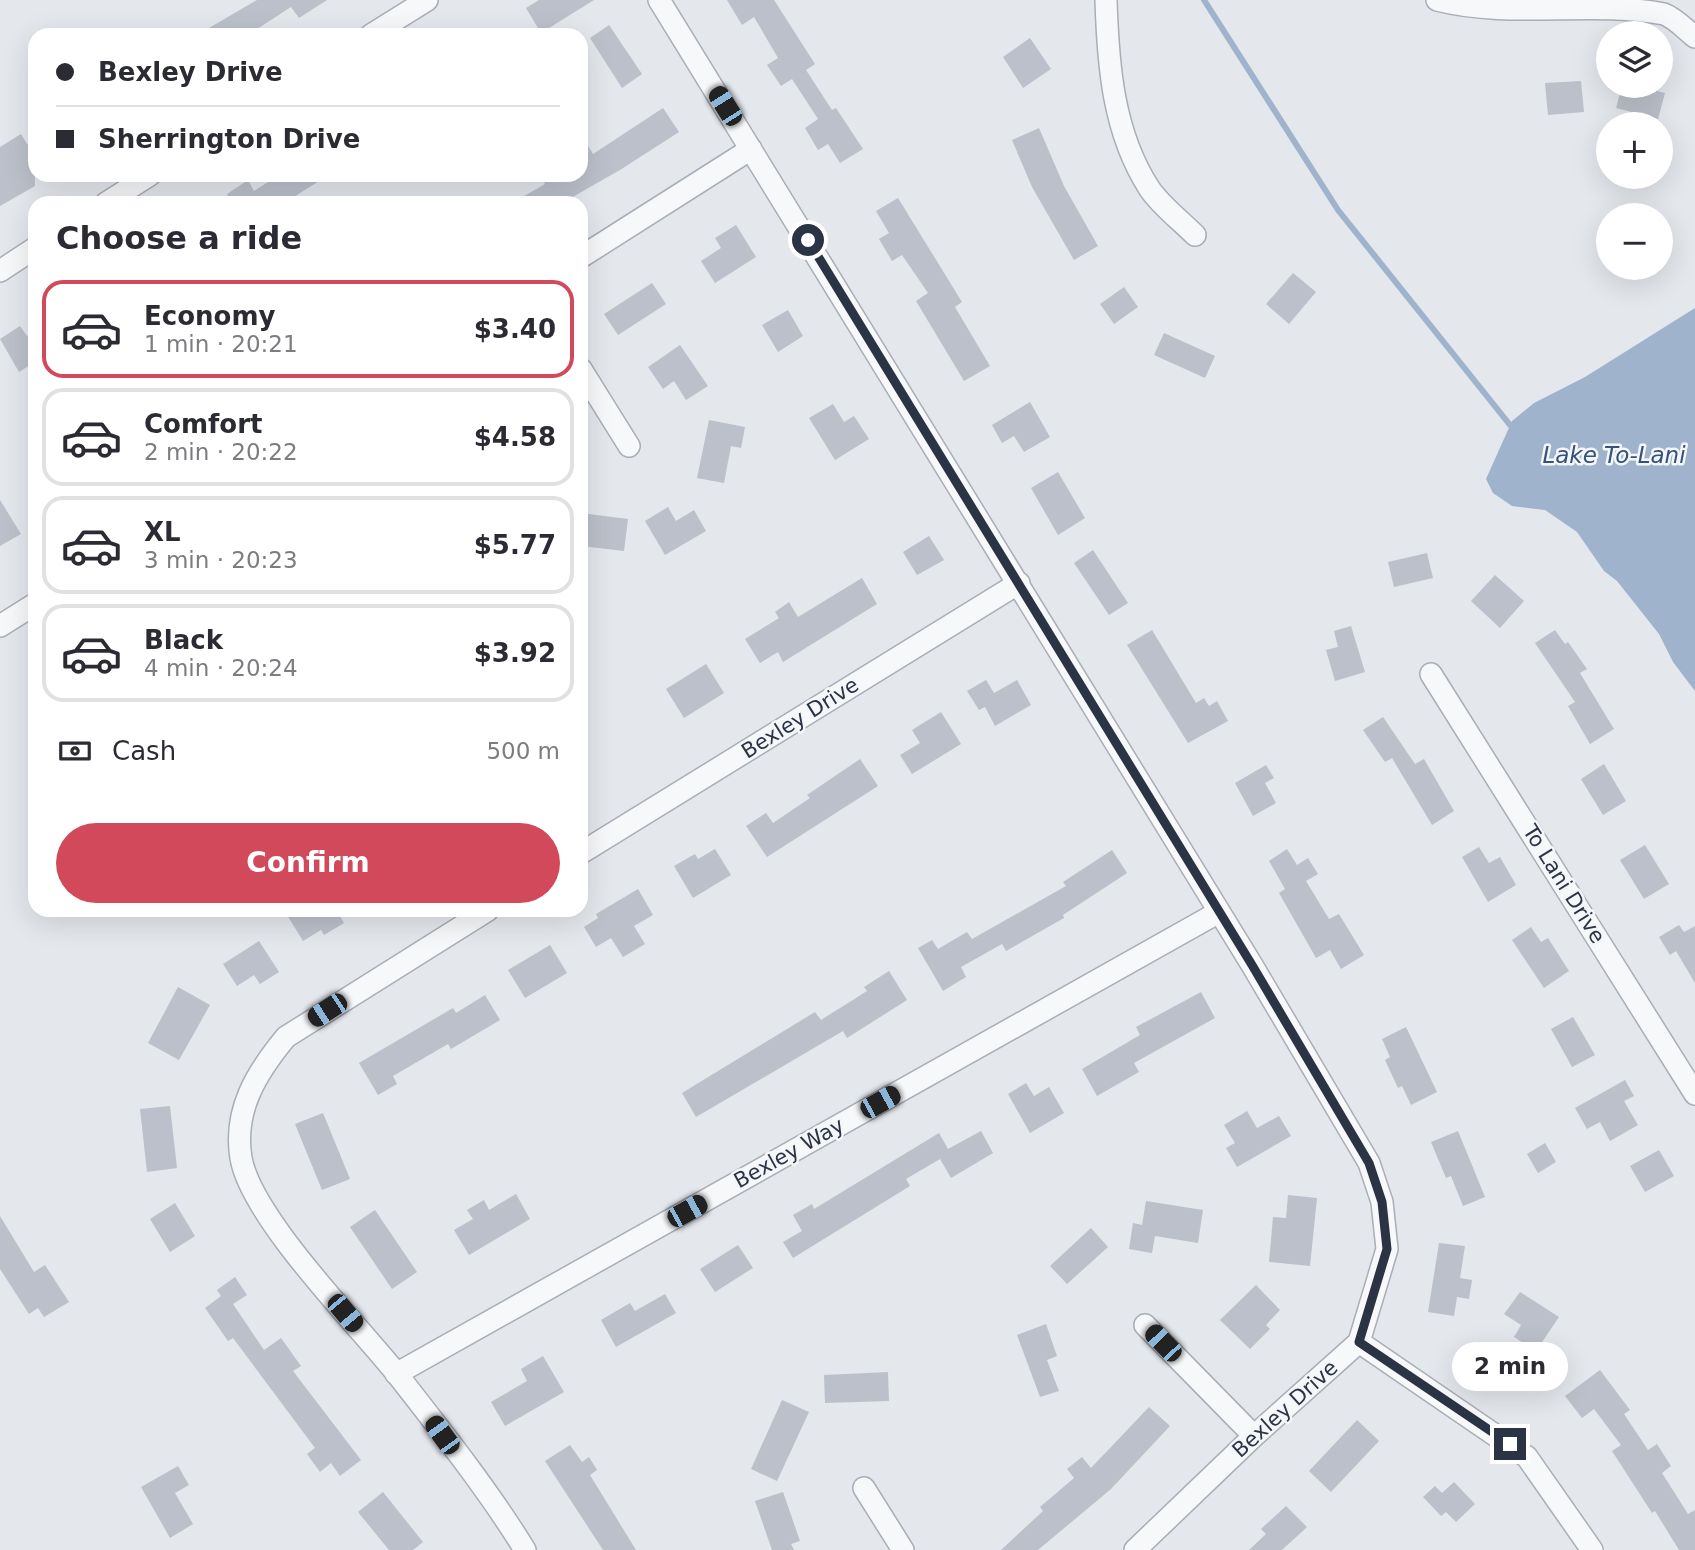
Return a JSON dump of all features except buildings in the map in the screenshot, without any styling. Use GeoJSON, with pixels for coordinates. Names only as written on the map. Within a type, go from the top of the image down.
{"type":"FeatureCollection","features":[{"type":"Feature","properties":{"kind":"street"},"geometry":{"type":"LineString","coordinates":[[382,28],[426,0]]}},
{"type":"Feature","properties":{"kind":"street"},"geometry":{"type":"LineString","coordinates":[[659,0],[1019,583],[1369,1163],[1382,1202],[1387,1249],[1359,1342],[1493,1430],[1527,1457],[1592,1550]]}},
{"type":"Feature","properties":{"kind":"street"},"geometry":{"type":"LineString","coordinates":[[1107,0],[1114,101],[1130,152],[1150,190],[1195,235]]}},
{"type":"Feature","properties":{"kind":"street"},"geometry":{"type":"LineString","coordinates":[[1437,0],[1468,8],[1587,5],[1672,7],[1695,37]]}},
{"type":"Feature","properties":{"kind":"street"},"geometry":{"type":"LineString","coordinates":[[588,253],[751,149]]}},
{"type":"Feature","properties":{"kind":"street"},"geometry":{"type":"LineString","coordinates":[[117,196],[139,182]]}},
{"type":"Feature","properties":{"kind":"street"},"geometry":{"type":"LineString","coordinates":[[0,271],[28,253]]}},
{"type":"Feature","properties":{"kind":"street"},"geometry":{"type":"LineString","coordinates":[[588,380],[629,446]]}},
{"type":"Feature","properties":{"kind":"street","name":"Bexley Drive"},"geometry":{"type":"LineString","coordinates":[[588,849],[1019,583]]}},
{"type":"Feature","properties":{"kind":"street"},"geometry":{"type":"LineString","coordinates":[[0,626],[28,608]]}},
{"type":"Feature","properties":{"kind":"street","name":"To Lani Drive"},"geometry":{"type":"LineString","coordinates":[[1431,674],[1695,1094]]}},
{"type":"Feature","properties":{"kind":"street","name":"Bexley Way"},"geometry":{"type":"LineString","coordinates":[[396,1374],[1219,912]]}},
{"type":"Feature","properties":{"kind":"street"},"geometry":{"type":"LineString","coordinates":[[477,917],[286,1037],[265,1063],[250,1088],[240,1116],[242,1158],[259,1199],[295,1252],[396,1374],[525,1550]]}},
{"type":"Feature","properties":{"kind":"street"},"geometry":{"type":"LineString","coordinates":[[1145,1325],[1254,1436]]}},
{"type":"Feature","properties":{"kind":"street","name":"Bexley Drive"},"geometry":{"type":"LineString","coordinates":[[1135,1550],[1254,1436],[1359,1342]]}},
{"type":"Feature","properties":{"kind":"street"},"geometry":{"type":"LineString","coordinates":[[864,1488],[903,1550]]}},
{"type":"Feature","properties":{"kind":"water","name":"Lake To-Lani"},"geometry":{"type":"Polygon","coordinates":[[[1695,308],[1695,691],[1673,662],[1659,634],[1617,581],[1604,571],[1577,532],[1545,510],[1512,506],[1493,493],[1486,479],[1512,421],[1534,403],[1585,377],[1695,308]]]}},
{"type":"Feature","properties":{"kind":"waterway"},"geometry":{"type":"LineString","coordinates":[[1204,0],[1338,210],[1510,425]]}},
{"type":"Feature","properties":{"kind":"route"},"geometry":{"type":"LineString","coordinates":[[808,240],[1252,965],[1369,1163],[1382,1202],[1387,1249],[1359,1342],[1510,1444]]}}]}
